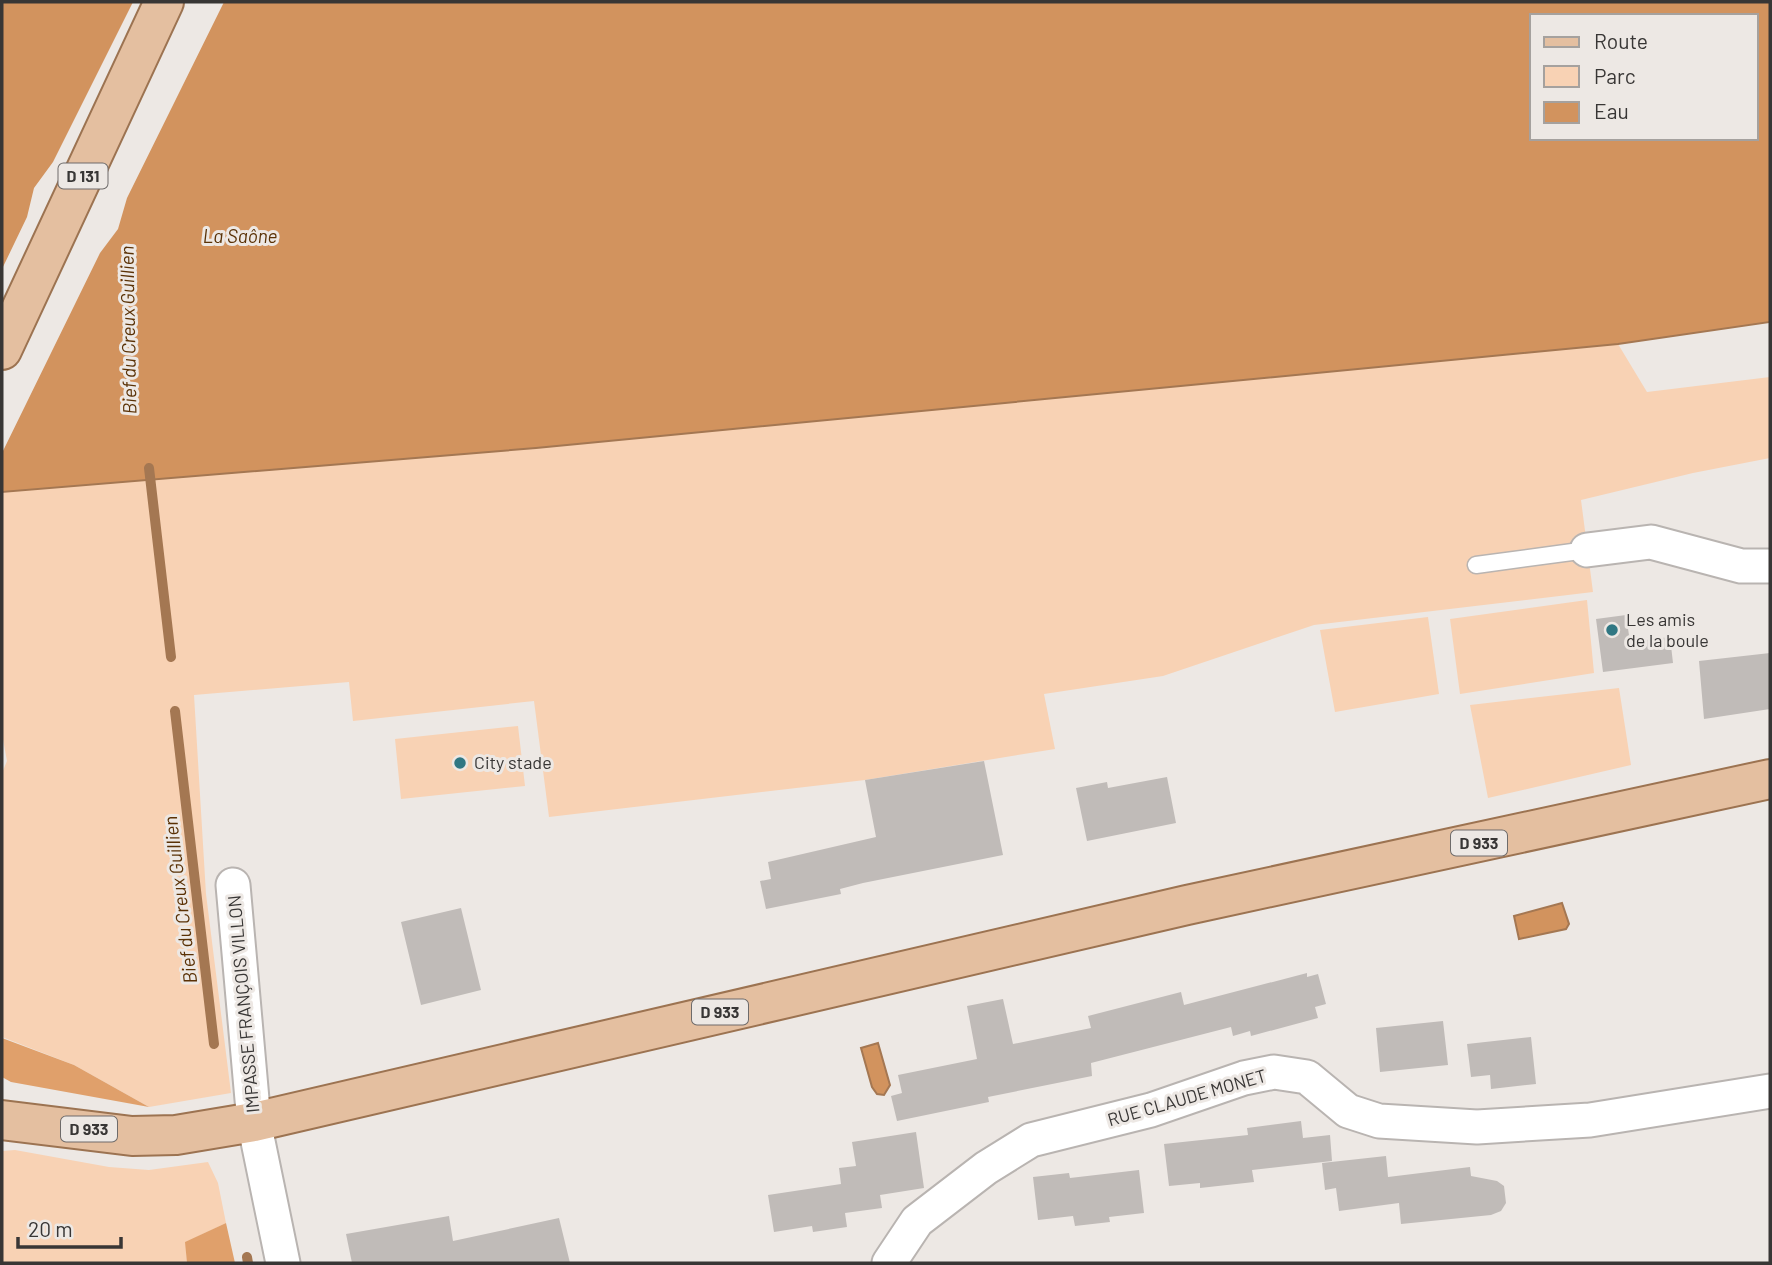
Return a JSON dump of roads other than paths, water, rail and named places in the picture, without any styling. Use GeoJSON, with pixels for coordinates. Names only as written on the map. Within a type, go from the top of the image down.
{"type":"FeatureCollection","features":[{"type":"Feature","properties":{"kind":"main road","name":"D 131"},"geometry":{"type":"LineString","coordinates":[[2,350],[164,2]]}},
{"type":"Feature","properties":{"kind":"main road","name":"D 933"},"geometry":{"type":"LineString","coordinates":[[2,1120],[132,1136],[176,1135],[254,1122],[1194,904],[1770,779]]}},
{"type":"Feature","properties":{"kind":"street"},"geometry":{"type":"LineString","coordinates":[[1587,550],[1651,541],[1741,566],[1770,566]]}},
{"type":"Feature","properties":{"kind":"street","name":"IMPASSE FRANÇOIS VILLON"},"geometry":{"type":"LineString","coordinates":[[233,885],[254,1122],[283,1263]]}},
{"type":"Feature","properties":{"kind":"street","name":"RUE CLAUDE MONET"},"geometry":{"type":"LineString","coordinates":[[889,1263],[917,1221],[986,1168],[1031,1140],[1151,1110],[1244,1078],[1274,1072],[1307,1077],[1348,1111],[1379,1121],[1477,1127],[1590,1121],[1770,1091]]}},
{"type":"Feature","properties":{"kind":"lane"},"geometry":{"type":"LineString","coordinates":[[1476,565],[1587,550]]}},
{"type":"Feature","properties":{"kind":"water","name":"La Saône"},"geometry":{"type":"Polygon","coordinates":[[[2,2],[1770,2],[1770,322],[1618,344],[536,448],[2,492],[2,2]]]}},
{"type":"Feature","properties":{"kind":"water"},"geometry":{"type":"Polygon","coordinates":[[[1562,903],[1569,924],[1566,929],[1519,939],[1514,916],[1562,903]]]}},
{"type":"Feature","properties":{"kind":"water"},"geometry":{"type":"Polygon","coordinates":[[[878,1043],[890,1085],[884,1095],[877,1094],[872,1087],[861,1048],[878,1043]]]}},
{"type":"Feature","properties":{"kind":"waterway","name":"Bief du Creux Guillien"},"geometry":{"type":"LineString","coordinates":[[149,468],[171,657]]}},
{"type":"Feature","properties":{"kind":"waterway","name":"Bief du Creux Guillien"},"geometry":{"type":"LineString","coordinates":[[175,711],[214,1044]]}},
{"type":"Feature","properties":{"kind":"waterway","name":"Bief du Creux Guillien"},"geometry":{"type":"LineString","coordinates":[[247,1257],[248,1263]]}},
{"type":"Feature","properties":{"kind":"place","name":"Les amis de la boule"},"geometry":{"type":"Point","coordinates":[1612,630]}},
{"type":"Feature","properties":{"kind":"place","name":"City stade"},"geometry":{"type":"Point","coordinates":[460,763]}}]}
